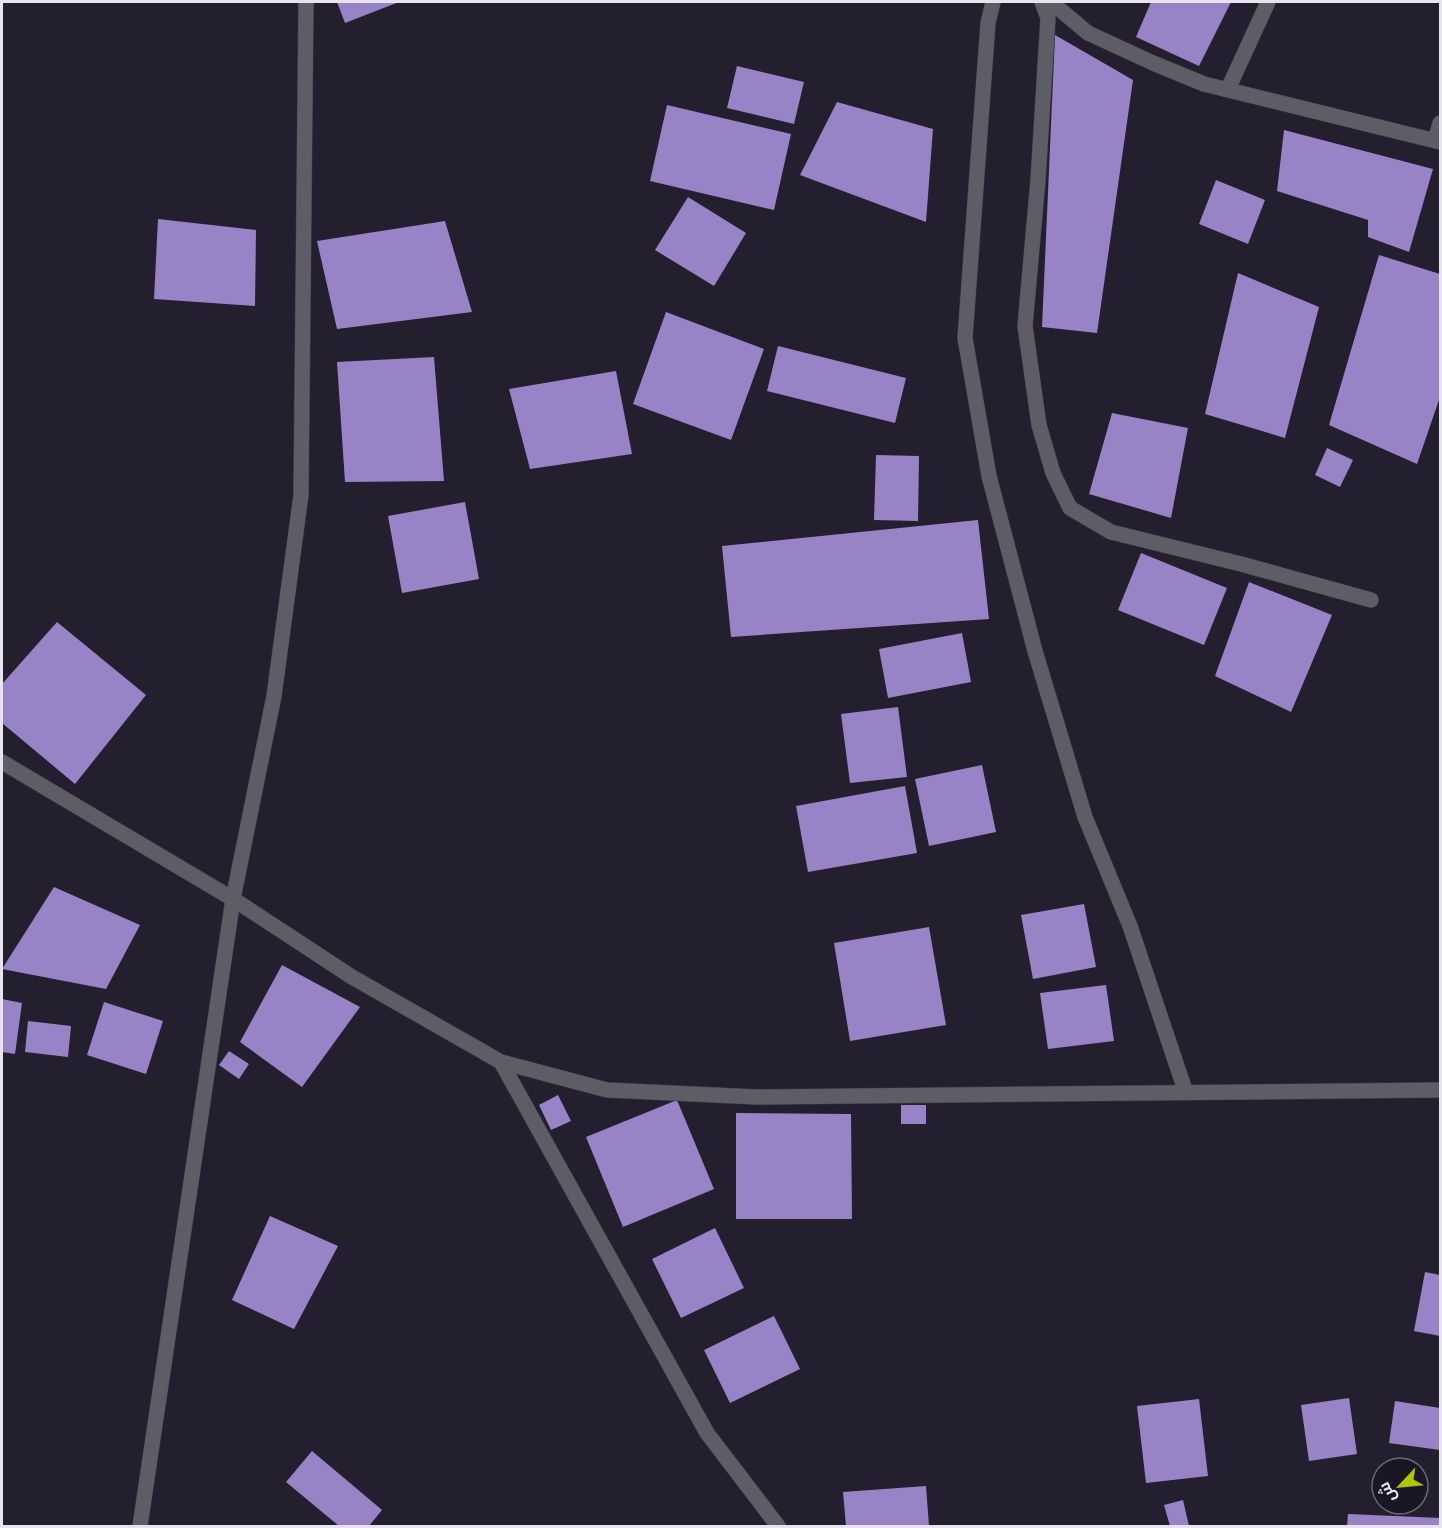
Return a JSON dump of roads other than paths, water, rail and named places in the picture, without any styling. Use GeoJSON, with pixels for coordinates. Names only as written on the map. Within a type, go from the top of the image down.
{"type":"FeatureCollection","features":[{"type":"Feature","properties":{"kind":"street"},"geometry":{"type":"LineString","coordinates":[[140,1527],[233,899],[274,696],[301,495],[306,2]]}},
{"type":"Feature","properties":{"kind":"street"},"geometry":{"type":"LineString","coordinates":[[993,2],[987,35],[965,338],[989,476],[1035,651],[1086,817],[1130,926],[1186,1093]]}},
{"type":"Feature","properties":{"kind":"street"},"geometry":{"type":"LineString","coordinates":[[1042,2],[1048,18],[1038,180],[1025,326],[1039,425],[1053,473],[1070,508],[1111,532],[1241,564],[1371,600]]}},
{"type":"Feature","properties":{"kind":"street"},"geometry":{"type":"LineString","coordinates":[[1051,2],[1088,33],[1204,84],[1438,141],[1440,123]]}},
{"type":"Feature","properties":{"kind":"street"},"geometry":{"type":"LineString","coordinates":[[1228,89],[1268,2]]}},
{"type":"Feature","properties":{"kind":"street"},"geometry":{"type":"LineString","coordinates":[[2,762],[233,899],[352,977],[501,1062],[607,1090],[746,1097],[1440,1090]]}},
{"type":"Feature","properties":{"kind":"street"},"geometry":{"type":"LineString","coordinates":[[501,1062],[707,1432],[778,1527]]}}]}
